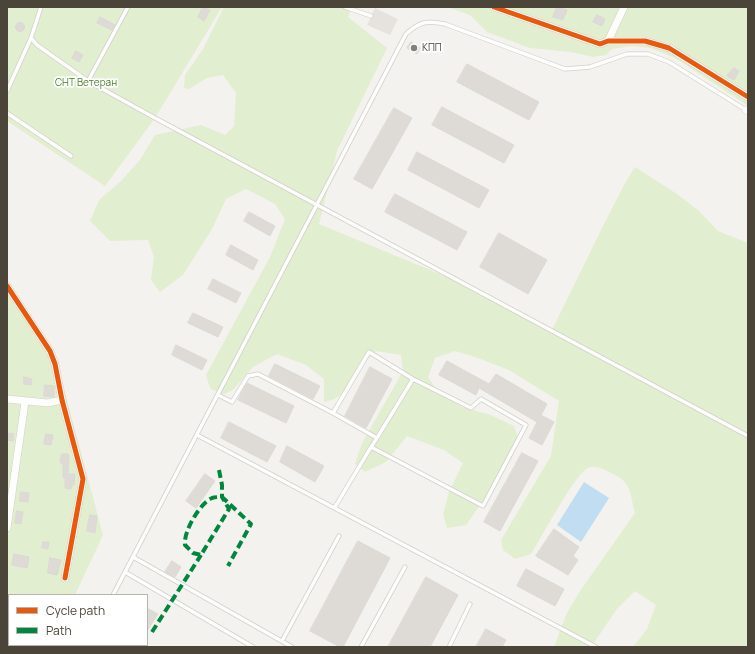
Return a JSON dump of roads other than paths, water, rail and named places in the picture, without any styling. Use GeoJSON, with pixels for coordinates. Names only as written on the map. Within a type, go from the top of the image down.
{"type":"FeatureCollection","features":[{"type":"Feature","properties":{"kind":"street"},"geometry":{"type":"LineString","coordinates":[[494,7],[600,44],[608,41],[645,41],[669,48],[748,97]]}},
{"type":"Feature","properties":{"kind":"street"},"geometry":{"type":"LineString","coordinates":[[608,41],[624,7]]}},
{"type":"Feature","properties":{"kind":"street"},"geometry":{"type":"LineString","coordinates":[[7,286],[50,351],[55,364],[62,400],[83,479],[65,578]]}},
{"type":"Feature","properties":{"kind":"street"},"geometry":{"type":"LineString","coordinates":[[7,399],[25,402],[48,403],[62,400]]}},
{"type":"Feature","properties":{"kind":"street"},"geometry":{"type":"LineString","coordinates":[[7,528],[25,402]]}},
{"type":"Feature","properties":{"kind":"lane"},"geometry":{"type":"LineString","coordinates":[[7,91],[32,38],[41,7]]}},
{"type":"Feature","properties":{"kind":"lane"},"geometry":{"type":"LineString","coordinates":[[88,81],[128,7]]}},
{"type":"Feature","properties":{"kind":"lane"},"geometry":{"type":"LineString","coordinates":[[344,7],[371,16]]}},
{"type":"Feature","properties":{"kind":"lane"},"geometry":{"type":"LineString","coordinates":[[114,594],[406,34],[415,26],[430,21],[445,24],[565,68],[590,67],[627,54],[648,54],[669,62],[747,111]]}},
{"type":"Feature","properties":{"kind":"lane"},"geometry":{"type":"LineString","coordinates":[[32,38],[37,46],[88,81],[316,206],[748,436]]}},
{"type":"Feature","properties":{"kind":"lane"},"geometry":{"type":"LineString","coordinates":[[7,113],[71,156]]}},
{"type":"Feature","properties":{"kind":"lane"},"geometry":{"type":"LineString","coordinates":[[333,413],[369,352],[412,379],[471,408],[481,399],[526,425],[483,506],[371,447]]}},
{"type":"Feature","properties":{"kind":"lane"},"geometry":{"type":"LineString","coordinates":[[218,394],[232,402],[248,376],[258,374],[377,438]]}},
{"type":"Feature","properties":{"kind":"lane"},"geometry":{"type":"LineString","coordinates":[[335,507],[412,379]]}},
{"type":"Feature","properties":{"kind":"lane"},"geometry":{"type":"LineString","coordinates":[[197,435],[596,647]]}},
{"type":"Feature","properties":{"kind":"lane"},"geometry":{"type":"LineString","coordinates":[[282,641],[339,536]]}},
{"type":"Feature","properties":{"kind":"lane"},"geometry":{"type":"LineString","coordinates":[[133,557],[292,647]]}},
{"type":"Feature","properties":{"kind":"lane"},"geometry":{"type":"LineString","coordinates":[[361,647],[405,567]]}},
{"type":"Feature","properties":{"kind":"lane"},"geometry":{"type":"LineString","coordinates":[[125,572],[253,647]]}},
{"type":"Feature","properties":{"kind":"lane"},"geometry":{"type":"LineString","coordinates":[[449,647],[470,604]]}},
{"type":"Feature","properties":{"kind":"water"},"geometry":{"type":"Polygon","coordinates":[[[584,482],[609,498],[581,542],[557,525],[584,482]]]}},
{"type":"Feature","properties":{"kind":"place","name":"КПП"},"geometry":{"type":"Point","coordinates":[414,48]}},
{"type":"Feature","properties":{"kind":"park label","name":"СНТ Ветеран"},"geometry":{"type":"Point","coordinates":[86,83]}}]}
